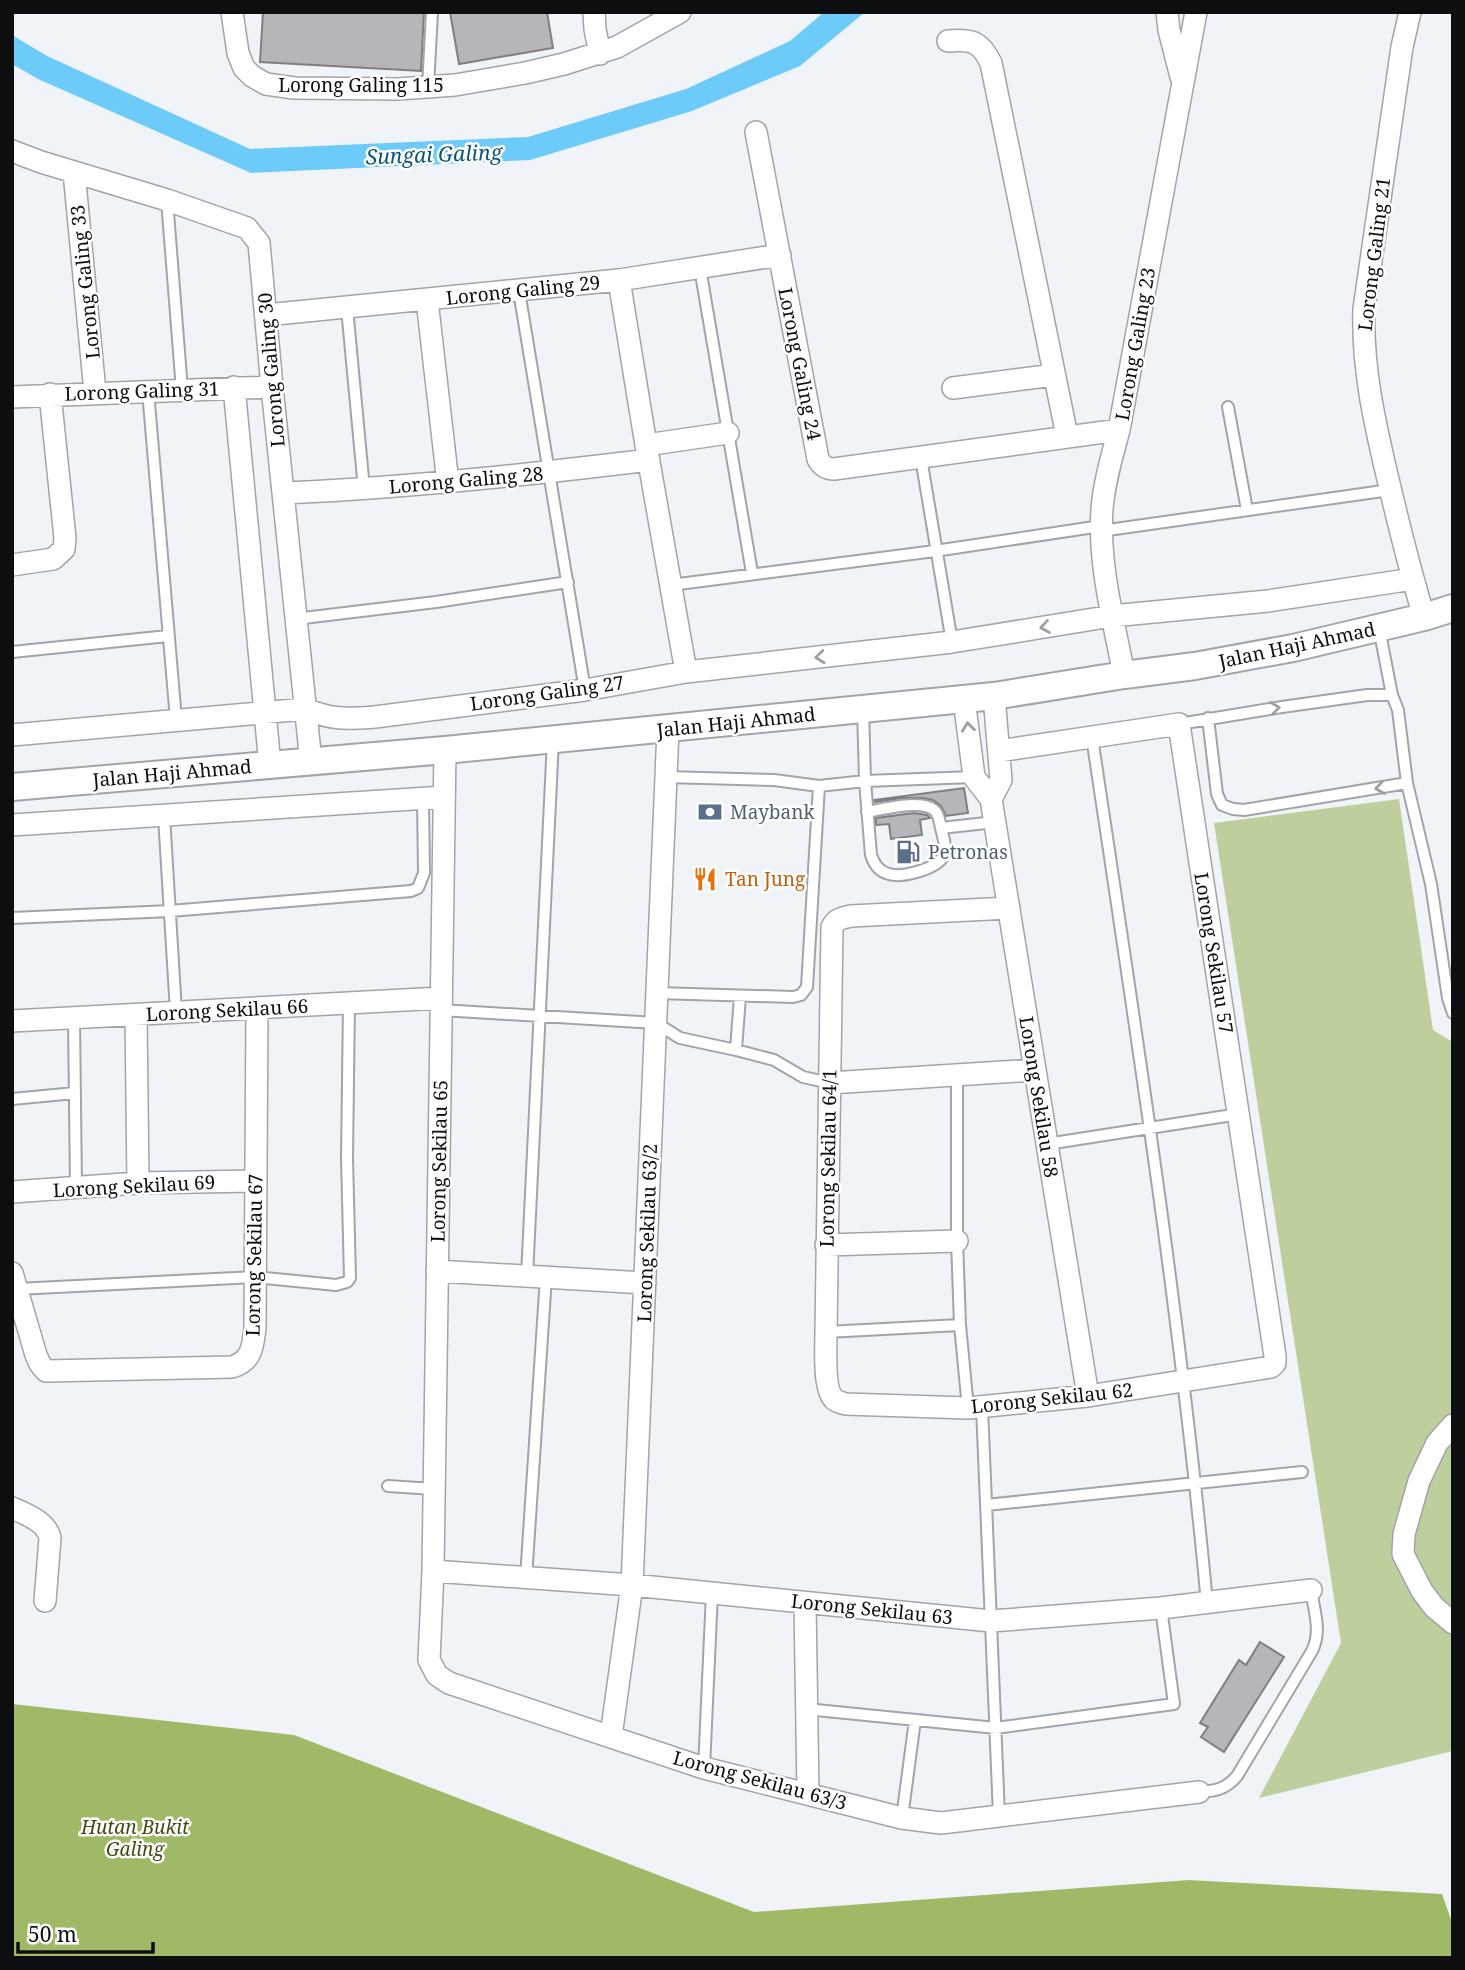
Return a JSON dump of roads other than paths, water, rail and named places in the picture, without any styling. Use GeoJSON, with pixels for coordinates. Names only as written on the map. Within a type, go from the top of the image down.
{"type":"FeatureCollection","features":[{"type":"Feature","properties":{"kind":"street","name":"Lorong Galing 115"},"geometry":{"type":"LineString","coordinates":[[232,12],[238,52],[244,68],[266,84],[294,88],[428,88],[525,73],[600,54],[680,12]]}},
{"type":"Feature","properties":{"kind":"street"},"geometry":{"type":"LineString","coordinates":[[594,12],[600,54]]}},
{"type":"Feature","properties":{"kind":"street"},"geometry":{"type":"LineString","coordinates":[[1167,12],[1182,83]]}},
{"type":"Feature","properties":{"kind":"street","name":"Lorong Galing 23"},"geometry":{"type":"LineString","coordinates":[[1124,675],[1112,616],[1101,528],[1104,491],[1119,430],[1196,12]]}},
{"type":"Feature","properties":{"kind":"street","name":"Lorong Galing 21"},"geometry":{"type":"LineString","coordinates":[[1410,12],[1402,47],[1364,322],[1365,357],[1376,429],[1424,617]]}},
{"type":"Feature","properties":{"kind":"street"},"geometry":{"type":"LineString","coordinates":[[948,41],[964,40],[975,43],[984,50],[991,63],[1067,436]]}},
{"type":"Feature","properties":{"kind":"street","name":"Lorong Galing 24"},"geometry":{"type":"LineString","coordinates":[[756,132],[821,465],[834,469],[1119,430]]}},
{"type":"Feature","properties":{"kind":"street","name":"Lorong Galing 30"},"geometry":{"type":"LineString","coordinates":[[12,151],[247,228],[259,243],[311,762]]}},
{"type":"Feature","properties":{"kind":"street","name":"Lorong Galing 33"},"geometry":{"type":"LineString","coordinates":[[74,172],[96,392]]}},
{"type":"Feature","properties":{"kind":"street","name":"Lorong Galing 29"},"geometry":{"type":"LineString","coordinates":[[266,315],[620,280],[780,256]]}},
{"type":"Feature","properties":{"kind":"street"},"geometry":{"type":"LineString","coordinates":[[620,280],[686,672],[952,642],[1112,616],[1244,604],[1413,579]]}},
{"type":"Feature","properties":{"kind":"street"},"geometry":{"type":"LineString","coordinates":[[427,300],[447,482]]}},
{"type":"Feature","properties":{"kind":"street"},"geometry":{"type":"LineString","coordinates":[[953,388],[1054,375]]}},
{"type":"Feature","properties":{"kind":"street","name":"Lorong Galing 30"},"geometry":{"type":"LineString","coordinates":[[234,387],[270,765]]}},
{"type":"Feature","properties":{"kind":"street","name":"Lorong Galing 31"},"geometry":{"type":"LineString","coordinates":[[12,397],[272,387]]}},
{"type":"Feature","properties":{"kind":"street"},"geometry":{"type":"LineString","coordinates":[[12,565],[53,559],[64,549],[50,394]]}},
{"type":"Feature","properties":{"kind":"street","name":"Lorong Galing 28"},"geometry":{"type":"LineString","coordinates":[[283,492],[365,489],[550,472],[648,453],[728,433]]}},
{"type":"Feature","properties":{"kind":"street","name":"Jalan Haji Ahmad"},"geometry":{"type":"LineString","coordinates":[[12,787],[445,750],[994,696],[1195,666],[1293,648],[1453,608]]}},
{"type":"Feature","properties":{"kind":"street","name":"Lorong Galing 27"},"geometry":{"type":"LineString","coordinates":[[12,735],[304,709],[342,719],[374,717],[585,690],[686,672]]}},
{"type":"Feature","properties":{"kind":"street","name":"Lorong Sekilau 58"},"geometry":{"type":"LineString","coordinates":[[991,799],[1002,780],[994,696]]}},
{"type":"Feature","properties":{"kind":"street"},"geometry":{"type":"LineString","coordinates":[[964,699],[974,777]]}},
{"type":"Feature","properties":{"kind":"street"},"geometry":{"type":"LineString","coordinates":[[999,751],[1179,724]]}},
{"type":"Feature","properties":{"kind":"street","name":"Lorong Sekilau 57"},"geometry":{"type":"LineString","coordinates":[[1179,724],[1275,1363]]}},
{"type":"Feature","properties":{"kind":"street","name":"Lorong Sekilau 63/2"},"geometry":{"type":"LineString","coordinates":[[611,1736],[632,1585],[668,729]]}},
{"type":"Feature","properties":{"kind":"street","name":"Lorong Sekilau 65"},"geometry":{"type":"LineString","coordinates":[[433,1571],[445,750]]}},
{"type":"Feature","properties":{"kind":"street","name":"Lorong Sekilau 58"},"geometry":{"type":"LineString","coordinates":[[974,777],[991,799],[1088,1396]]}},
{"type":"Feature","properties":{"kind":"street"},"geometry":{"type":"LineString","coordinates":[[12,825],[444,797]]}},
{"type":"Feature","properties":{"kind":"street","name":"Lorong Sekilau 64/1"},"geometry":{"type":"LineString","coordinates":[[831,1394],[827,1383],[826,1245],[832,927],[835,922],[851,916],[1009,908]]}},
{"type":"Feature","properties":{"kind":"street","name":"Lorong Sekilau 66"},"geometry":{"type":"LineString","coordinates":[[12,1021],[349,1003],[441,1004]]}},
{"type":"Feature","properties":{"kind":"street","name":"Lorong Sekilau 67"},"geometry":{"type":"LineString","coordinates":[[15,1281],[36,1355],[46,1371],[232,1367],[247,1360],[253,1346],[255,1277],[257,1008]]}},
{"type":"Feature","properties":{"kind":"street"},"geometry":{"type":"LineString","coordinates":[[136,1015],[138,1183]]}},
{"type":"Feature","properties":{"kind":"street"},"geometry":{"type":"LineString","coordinates":[[830,1083],[1035,1070]]}},
{"type":"Feature","properties":{"kind":"street","name":"Lorong Sekilau 69"},"geometry":{"type":"LineString","coordinates":[[12,1192],[138,1183],[255,1181]]}},
{"type":"Feature","properties":{"kind":"street"},"geometry":{"type":"LineString","coordinates":[[826,1245],[957,1241]]}},
{"type":"Feature","properties":{"kind":"street"},"geometry":{"type":"LineString","coordinates":[[437,1270],[645,1283]]}},
{"type":"Feature","properties":{"kind":"street","name":"Lorong Sekilau 62"},"geometry":{"type":"LineString","coordinates":[[831,1394],[835,1401],[846,1404],[975,1408],[1184,1382],[1263,1370],[1275,1363]]}},
{"type":"Feature","properties":{"kind":"street"},"geometry":{"type":"LineString","coordinates":[[1453,1425],[1437,1443],[1419,1481],[1404,1534],[1403,1553],[1422,1591],[1434,1607],[1453,1623]]}},
{"type":"Feature","properties":{"kind":"street"},"geometry":{"type":"LineString","coordinates":[[12,1508],[44,1525],[49,1531],[45,1601]]}},
{"type":"Feature","properties":{"kind":"street","name":"Lorong Sekilau 63"},"geometry":{"type":"LineString","coordinates":[[433,1571],[632,1585],[991,1622],[1161,1608],[1311,1590]]}},
{"type":"Feature","properties":{"kind":"street","name":"Lorong Sekilau 63/3"},"geometry":{"type":"LineString","coordinates":[[433,1571],[429,1660],[437,1675],[449,1683],[704,1768],[902,1818],[941,1823],[1199,1793]]}},
{"type":"Feature","properties":{"kind":"street"},"geometry":{"type":"LineString","coordinates":[[805,1603],[808,1794]]}},
{"type":"Feature","properties":{"kind":"lane"},"geometry":{"type":"LineString","coordinates":[[428,88],[432,12]]}},
{"type":"Feature","properties":{"kind":"lane"},"geometry":{"type":"LineString","coordinates":[[167,201],[182,390]]}},
{"type":"Feature","properties":{"kind":"lane"},"geometry":{"type":"LineString","coordinates":[[700,268],[752,573]]}},
{"type":"Feature","properties":{"kind":"lane"},"geometry":{"type":"LineString","coordinates":[[519,291],[585,690]]}},
{"type":"Feature","properties":{"kind":"lane"},"geometry":{"type":"LineString","coordinates":[[347,307],[365,489]]}},
{"type":"Feature","properties":{"kind":"lane"},"geometry":{"type":"LineString","coordinates":[[148,391],[176,720]]}},
{"type":"Feature","properties":{"kind":"lane"},"geometry":{"type":"LineString","coordinates":[[1228,407],[1247,510]]}},
{"type":"Feature","properties":{"kind":"lane"},"geometry":{"type":"LineString","coordinates":[[920,458],[952,642]]}},
{"type":"Feature","properties":{"kind":"lane"},"geometry":{"type":"LineString","coordinates":[[671,585],[1390,490]]}},
{"type":"Feature","properties":{"kind":"lane"},"geometry":{"type":"LineString","coordinates":[[295,619],[568,582]]}},
{"type":"Feature","properties":{"kind":"lane"},"geometry":{"type":"LineString","coordinates":[[1379,627],[1392,695],[1398,710],[1407,783],[1432,884],[1448,998],[1453,1013]]}},
{"type":"Feature","properties":{"kind":"lane"},"geometry":{"type":"LineString","coordinates":[[12,652],[168,636]]}},
{"type":"Feature","properties":{"kind":"lane"},"geometry":{"type":"LineString","coordinates":[[1179,724],[1367,695],[1392,695]]}},
{"type":"Feature","properties":{"kind":"lane"},"geometry":{"type":"LineString","coordinates":[[863,709],[864,781],[871,855],[875,866],[889,874],[904,874],[932,868],[942,860],[945,852],[942,828],[938,814],[933,809],[911,805],[867,812]]}},
{"type":"Feature","properties":{"kind":"lane"},"geometry":{"type":"LineString","coordinates":[[1208,718],[1217,794],[1222,805],[1233,809],[1244,810],[1407,783]]}},
{"type":"Feature","properties":{"kind":"lane"},"geometry":{"type":"LineString","coordinates":[[1092,737],[1150,1128],[1184,1382],[1207,1602]]}},
{"type":"Feature","properties":{"kind":"lane"},"geometry":{"type":"LineString","coordinates":[[526,1577],[537,1276],[539,1016],[553,739]]}},
{"type":"Feature","properties":{"kind":"lane"},"geometry":{"type":"LineString","coordinates":[[666,777],[774,780],[819,786],[864,781],[974,777]]}},
{"type":"Feature","properties":{"kind":"lane"},"geometry":{"type":"LineString","coordinates":[[657,993],[793,997],[801,995],[807,987],[819,786]]}},
{"type":"Feature","properties":{"kind":"lane"},"geometry":{"type":"LineString","coordinates":[[12,918],[170,911],[411,891],[418,888],[424,873],[423,799]]}},
{"type":"Feature","properties":{"kind":"lane"},"geometry":{"type":"LineString","coordinates":[[164,816],[176,1012]]}},
{"type":"Feature","properties":{"kind":"lane"},"geometry":{"type":"LineString","coordinates":[[942,828],[995,822]]}},
{"type":"Feature","properties":{"kind":"lane"},"geometry":{"type":"LineString","coordinates":[[736,1050],[740,996]]}},
{"type":"Feature","properties":{"kind":"lane"},"geometry":{"type":"LineString","coordinates":[[15,1281],[255,1277],[337,1285],[347,1282],[349,1003]]}},
{"type":"Feature","properties":{"kind":"lane"},"geometry":{"type":"LineString","coordinates":[[441,1004],[539,1016],[656,1023],[680,1038],[774,1060],[803,1077],[830,1083]]}},
{"type":"Feature","properties":{"kind":"lane"},"geometry":{"type":"LineString","coordinates":[[74,1018],[76,1188]]}},
{"type":"Feature","properties":{"kind":"lane"},"geometry":{"type":"LineString","coordinates":[[957,1075],[960,1325],[975,1408],[986,1505],[999,1816]]}},
{"type":"Feature","properties":{"kind":"lane"},"geometry":{"type":"LineString","coordinates":[[12,1100],[75,1093]]}},
{"type":"Feature","properties":{"kind":"lane"},"geometry":{"type":"LineString","coordinates":[[1047,1144],[1239,1114]]}},
{"type":"Feature","properties":{"kind":"lane"},"geometry":{"type":"LineString","coordinates":[[826,1332],[960,1325]]}},
{"type":"Feature","properties":{"kind":"lane"},"geometry":{"type":"LineString","coordinates":[[986,1505],[1302,1472]]}},
{"type":"Feature","properties":{"kind":"lane"},"geometry":{"type":"LineString","coordinates":[[388,1486],[434,1489]]}},
{"type":"Feature","properties":{"kind":"lane"},"geometry":{"type":"LineString","coordinates":[[1199,1793],[1219,1790],[1237,1776],[1312,1651],[1318,1633],[1311,1590]]}},
{"type":"Feature","properties":{"kind":"lane"},"geometry":{"type":"LineString","coordinates":[[704,1768],[712,1593]]}},
{"type":"Feature","properties":{"kind":"lane"},"geometry":{"type":"LineString","coordinates":[[806,1709],[996,1728],[1174,1704],[1161,1608]]}},
{"type":"Feature","properties":{"kind":"lane"},"geometry":{"type":"LineString","coordinates":[[902,1818],[915,1720]]}},
{"type":"Feature","properties":{"kind":"water","name":"Sungai Galing"},"geometry":{"type":"Polygon","coordinates":[[[824,12],[865,12],[800,66],[692,111],[530,160],[251,173],[38,79],[12,64],[12,35],[47,56],[250,149],[528,137],[686,89],[790,41],[824,12]]]}},
{"type":"Feature","properties":{"kind":"place","name":"Maybank"},"geometry":{"type":"Point","coordinates":[710,812]}},
{"type":"Feature","properties":{"kind":"place","name":"Petronas"},"geometry":{"type":"Point","coordinates":[908,852]}},
{"type":"Feature","properties":{"kind":"place","name":"Tan Jung"},"geometry":{"type":"Point","coordinates":[705,879]}},
{"type":"Feature","properties":{"kind":"park label","name":"Hutan Bukit Galing"},"geometry":{"type":"Point","coordinates":[135,1838]}}]}
